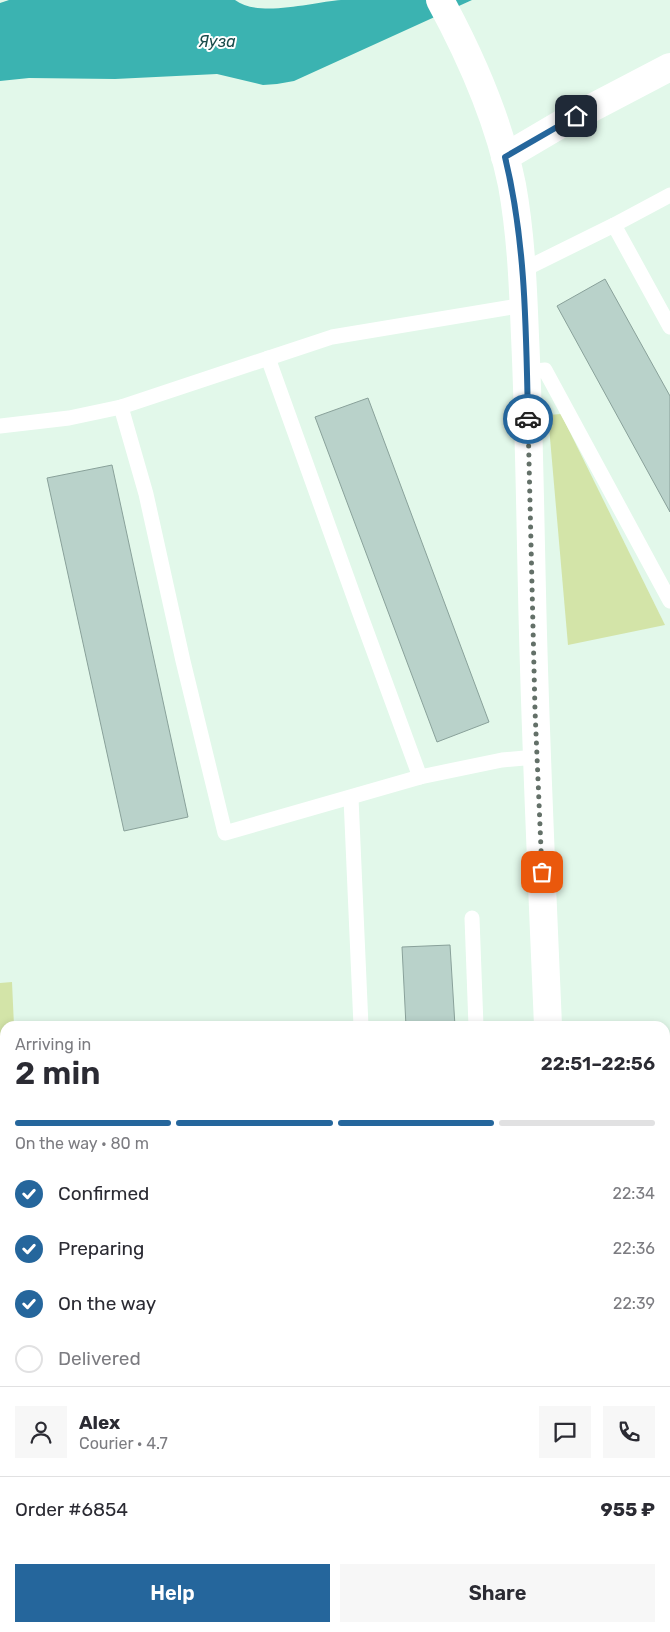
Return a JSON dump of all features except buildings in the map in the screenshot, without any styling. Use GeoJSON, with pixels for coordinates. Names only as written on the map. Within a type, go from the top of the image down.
{"type":"FeatureCollection","features":[{"type":"Feature","properties":{"kind":"street"},"geometry":{"type":"LineString","coordinates":[[440,0],[457,31],[478,80],[505,157],[512,184],[520,236],[527,372],[536,757],[548,1021]]}},
{"type":"Feature","properties":{"kind":"street"},"geometry":{"type":"LineString","coordinates":[[505,157],[561,124],[670,67]]}},
{"type":"Feature","properties":{"kind":"lane"},"geometry":{"type":"LineString","coordinates":[[523,270],[670,195]]}},
{"type":"Feature","properties":{"kind":"lane"},"geometry":{"type":"LineString","coordinates":[[614,225],[670,327]]}},
{"type":"Feature","properties":{"kind":"lane"},"geometry":{"type":"LineString","coordinates":[[0,426],[69,418],[121,407],[319,341],[356,332],[524,305]]}},
{"type":"Feature","properties":{"kind":"lane"},"geometry":{"type":"LineString","coordinates":[[268,358],[420,777]]}},
{"type":"Feature","properties":{"kind":"lane"},"geometry":{"type":"LineString","coordinates":[[527,372],[545,370],[670,601]]}},
{"type":"Feature","properties":{"kind":"lane"},"geometry":{"type":"LineString","coordinates":[[121,407],[146,494],[183,661],[225,834],[420,777],[502,760],[536,757]]}},
{"type":"Feature","properties":{"kind":"lane"},"geometry":{"type":"LineString","coordinates":[[351,798],[361,1021]]}},
{"type":"Feature","properties":{"kind":"lane"},"geometry":{"type":"LineString","coordinates":[[472,918],[476,1021]]}},
{"type":"Feature","properties":{"kind":"green space"},"geometry":{"type":"Polygon","coordinates":[[[561,414],[665,625],[568,645],[548,415],[561,414]]]}},
{"type":"Feature","properties":{"kind":"green space"},"geometry":{"type":"Polygon","coordinates":[[[12,982],[14,1021],[0,1021],[0,983],[12,982]]]}},
{"type":"Feature","properties":{"kind":"water","name":"Яуза"},"geometry":{"type":"Polygon","coordinates":[[[9,0],[235,0],[257,8],[286,8],[341,0],[472,0],[294,81],[263,85],[217,74],[115,79],[29,78],[0,81],[0,3],[9,0]]]}},
{"type":"Feature","properties":{"kind":"way so far"},"geometry":{"type":"LineString","coordinates":[[528,419],[535,710],[542,872]]}},
{"type":"Feature","properties":{"kind":"route"},"geometry":{"type":"LineString","coordinates":[[528,419],[523,270],[512,184],[505,157],[576,116]]}}]}
